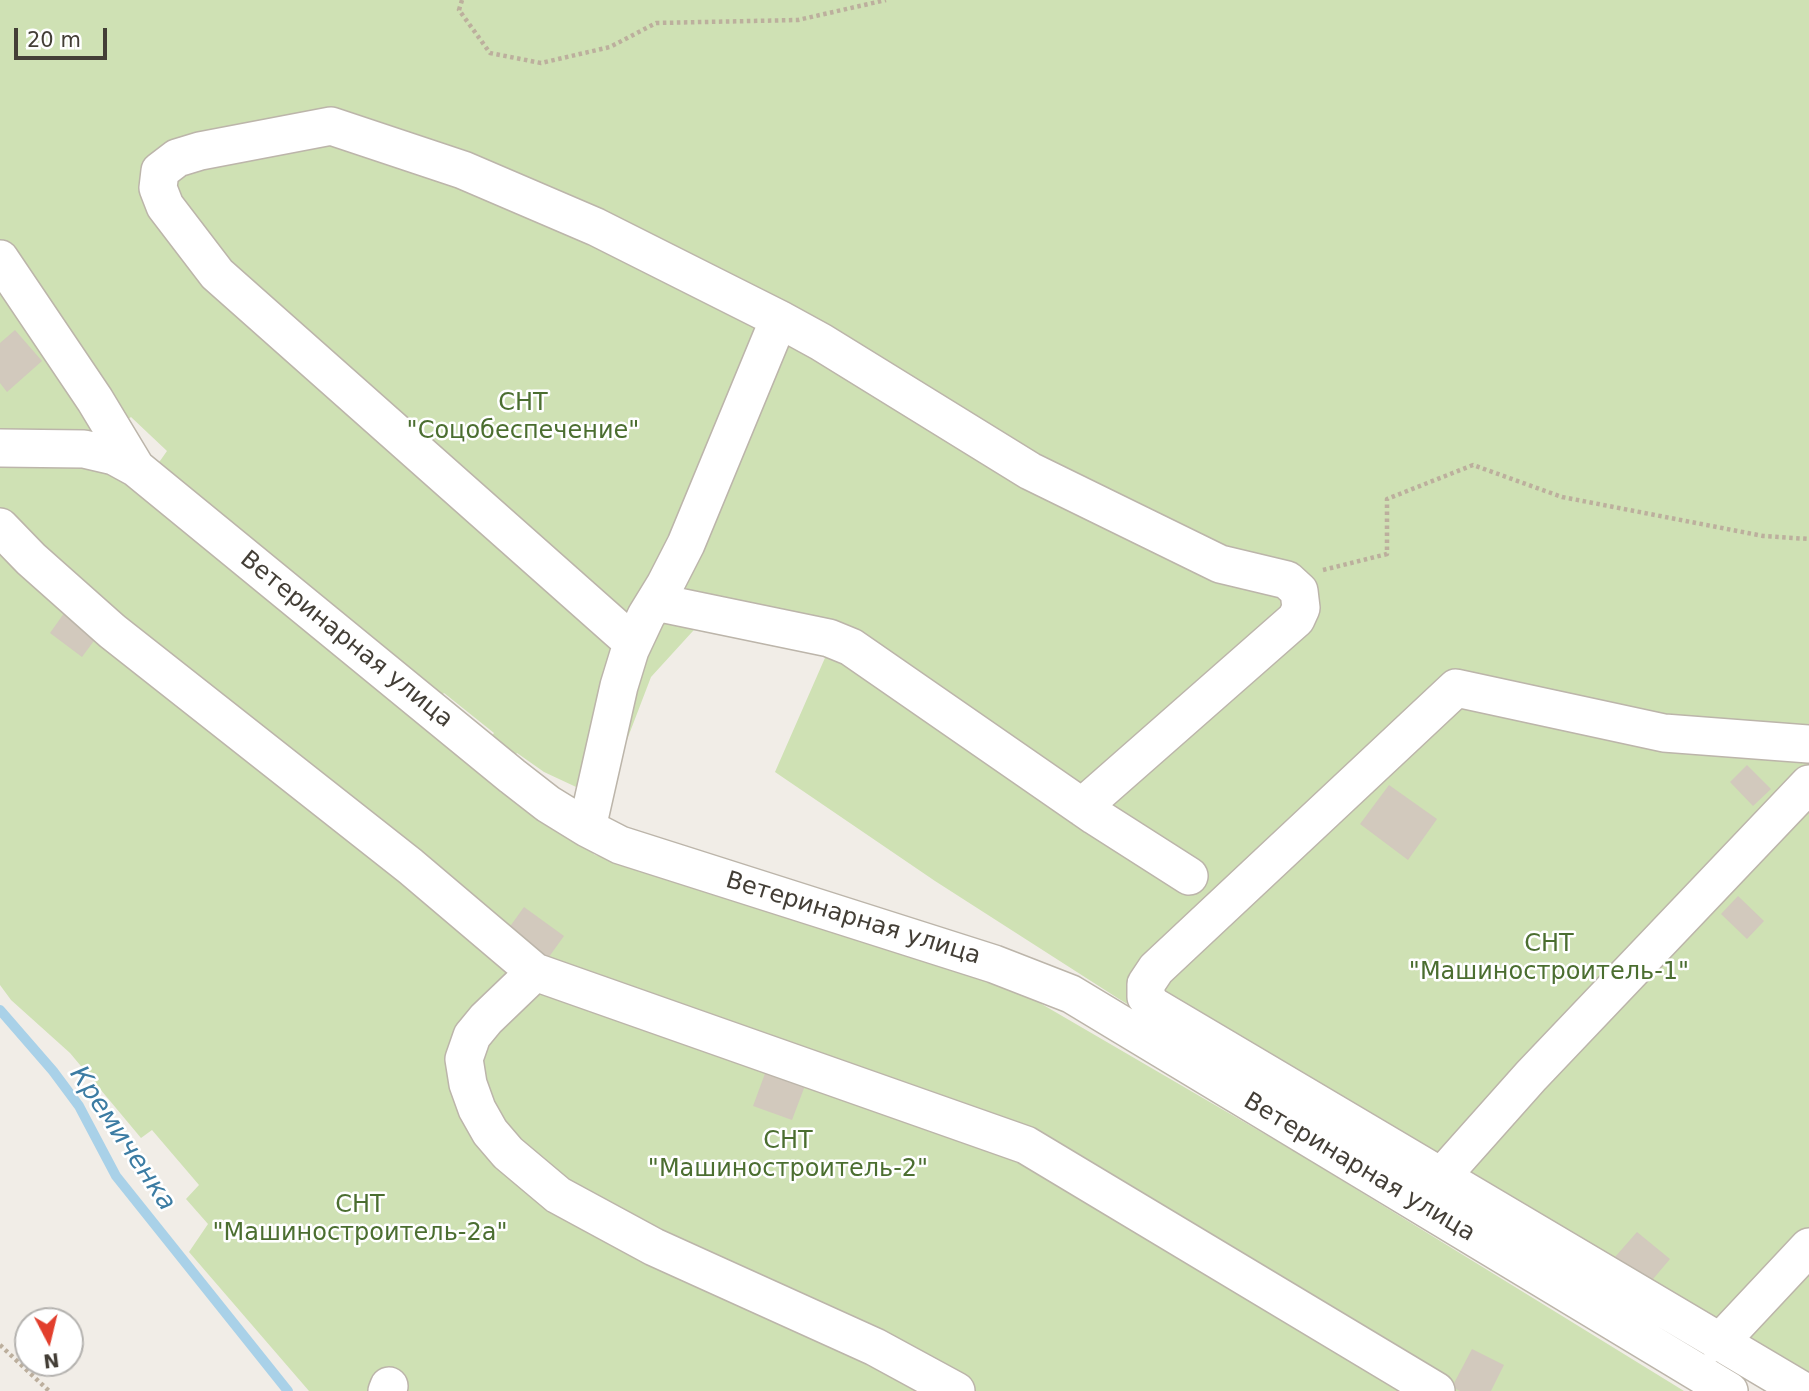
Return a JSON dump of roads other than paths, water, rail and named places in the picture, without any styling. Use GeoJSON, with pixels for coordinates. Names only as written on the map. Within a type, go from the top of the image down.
{"type":"FeatureCollection","features":[{"type":"Feature","properties":{"kind":"street"},"geometry":{"type":"LineString","coordinates":[[633,643],[216,274],[165,206],[158,188],[160,171],[177,158],[200,151],[331,126],[463,170],[596,227],[779,319],[1030,471],[1220,564],[1287,580],[1299,591],[1301,608],[1296,620],[1082,807]]}},
{"type":"Feature","properties":{"kind":"street"},"geometry":{"type":"LineString","coordinates":[[0,260],[95,400],[136,468]]}},
{"type":"Feature","properties":{"kind":"street"},"geometry":{"type":"LineString","coordinates":[[587,828],[619,686],[633,643],[686,544],[779,319]]}},
{"type":"Feature","properties":{"kind":"street","name":"Ветеринарная улица"},"geometry":{"type":"LineString","coordinates":[[0,448],[84,449],[114,456],[136,468],[512,776],[548,804],[587,828],[620,845],[994,964],[1071,995],[1729,1391]]}},
{"type":"Feature","properties":{"kind":"street"},"geometry":{"type":"LineString","coordinates":[[0,527],[31,559],[112,631],[410,866],[535,972],[1026,1145],[1436,1391]]}},
{"type":"Feature","properties":{"kind":"street"},"geometry":{"type":"LineString","coordinates":[[655,602],[829,638],[851,647],[1082,807],[1188,876]]}},
{"type":"Feature","properties":{"kind":"street"},"geometry":{"type":"LineString","coordinates":[[1803,1391],[1153,1006],[1146,997],[1146,984],[1156,969],[1456,688],[1664,733],[1809,744]]}},
{"type":"Feature","properties":{"kind":"street"},"geometry":{"type":"LineString","coordinates":[[1441,1177],[1522,1086],[1809,784]]}},
{"type":"Feature","properties":{"kind":"street"},"geometry":{"type":"LineString","coordinates":[[535,972],[472,1036],[464,1059],[468,1084],[477,1109],[490,1132],[508,1153],[558,1195],[654,1247],[875,1347],[956,1391]]}},
{"type":"Feature","properties":{"kind":"street"},"geometry":{"type":"LineString","coordinates":[[1719,1343],[1809,1247]]}},
{"type":"Feature","properties":{"kind":"waterway","name":"Кремиченка"},"geometry":{"type":"LineString","coordinates":[[0,1010],[53,1071],[79,1106],[116,1176],[288,1391]]}},
{"type":"Feature","properties":{"kind":"park label","name":"СНТ \"Соцобеспечение\""},"geometry":{"type":"Point","coordinates":[523,418]}},
{"type":"Feature","properties":{"kind":"park label","name":"СНТ \"Машиностроитель-1\""},"geometry":{"type":"Point","coordinates":[1549,959]}},
{"type":"Feature","properties":{"kind":"park label","name":"СНТ \"Машиностроитель-2\""},"geometry":{"type":"Point","coordinates":[788,1156]}},
{"type":"Feature","properties":{"kind":"park label","name":"СНТ \"Машиностроитель-2а\""},"geometry":{"type":"Point","coordinates":[360,1220]}}]}
